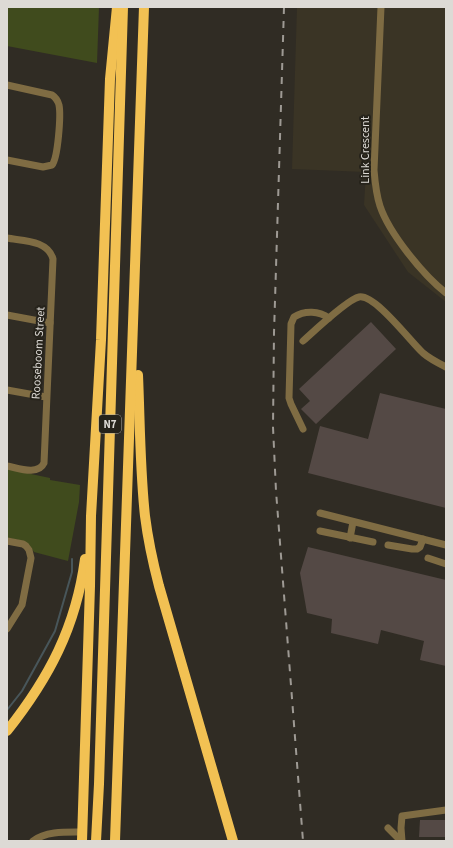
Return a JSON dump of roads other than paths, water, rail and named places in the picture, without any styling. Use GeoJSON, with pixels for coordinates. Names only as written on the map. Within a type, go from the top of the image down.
{"type":"FeatureCollection","features":[{"type":"Feature","properties":{"kind":"highway"},"geometry":{"type":"LineString","coordinates":[[82,836],[91,516],[101,340],[110,79],[117,7]]}},
{"type":"Feature","properties":{"kind":"highway","name":"N7"},"geometry":{"type":"LineString","coordinates":[[96,841],[123,7]]}},
{"type":"Feature","properties":{"kind":"highway","name":"N7"},"geometry":{"type":"LineString","coordinates":[[115,841],[135,301],[144,7]]}},
{"type":"Feature","properties":{"kind":"highway"},"geometry":{"type":"LineString","coordinates":[[135,301],[142,485],[148,534],[159,586],[234,841]]}},
{"type":"Feature","properties":{"kind":"highway"},"geometry":{"type":"LineString","coordinates":[[7,731],[37,692],[64,641],[83,577],[91,516]]}},
{"type":"Feature","properties":{"kind":"street","name":"Link Crescent"},"geometry":{"type":"LineString","coordinates":[[381,7],[374,170],[379,206],[398,241],[418,266],[446,293]]}},
{"type":"Feature","properties":{"kind":"street"},"geometry":{"type":"LineString","coordinates":[[7,85],[52,95],[55,97],[59,108],[56,158],[52,165],[43,167],[7,160]]}},
{"type":"Feature","properties":{"kind":"street","name":"Rooseboom Street"},"geometry":{"type":"LineString","coordinates":[[7,238],[42,244],[52,254],[53,265],[43,464],[41,468],[35,470],[7,466]]}},
{"type":"Feature","properties":{"kind":"street"},"geometry":{"type":"LineString","coordinates":[[303,341],[347,304],[358,297],[366,298],[380,308],[424,354],[446,367]]}},
{"type":"Feature","properties":{"kind":"street"},"geometry":{"type":"LineString","coordinates":[[303,429],[293,410],[290,398],[291,324],[294,317],[303,313],[318,313],[329,318]]}},
{"type":"Feature","properties":{"kind":"street"},"geometry":{"type":"LineString","coordinates":[[7,315],[50,323]]}},
{"type":"Feature","properties":{"kind":"street"},"geometry":{"type":"LineString","coordinates":[[7,390],[46,397]]}},
{"type":"Feature","properties":{"kind":"street"},"geometry":{"type":"LineString","coordinates":[[320,513],[446,545]]}},
{"type":"Feature","properties":{"kind":"street"},"geometry":{"type":"LineString","coordinates":[[350,538],[353,522]]}},
{"type":"Feature","properties":{"kind":"street"},"geometry":{"type":"LineString","coordinates":[[320,531],[373,542]]}},
{"type":"Feature","properties":{"kind":"street"},"geometry":{"type":"LineString","coordinates":[[388,545],[415,550],[420,547],[422,539]]}},
{"type":"Feature","properties":{"kind":"street"},"geometry":{"type":"LineString","coordinates":[[7,541],[26,546],[30,552],[31,558],[22,605],[7,629]]}},
{"type":"Feature","properties":{"kind":"street"},"geometry":{"type":"LineString","coordinates":[[428,558],[446,564]]}},
{"type":"Feature","properties":{"kind":"street"},"geometry":{"type":"LineString","coordinates":[[401,841],[402,816],[446,810]]}},
{"type":"Feature","properties":{"kind":"street"},"geometry":{"type":"LineString","coordinates":[[388,828],[401,841]]}},
{"type":"Feature","properties":{"kind":"street"},"geometry":{"type":"LineString","coordinates":[[32,841],[39,836],[49,834],[82,836]]}},
{"type":"Feature","properties":{"kind":"waterway"},"geometry":{"type":"LineString","coordinates":[[7,710],[22,691],[55,631],[72,572],[72,559]]}},
{"type":"Feature","properties":{"kind":"railway"},"geometry":{"type":"LineString","coordinates":[[284,7],[274,333],[273,427],[276,491],[303,841]]}}]}
